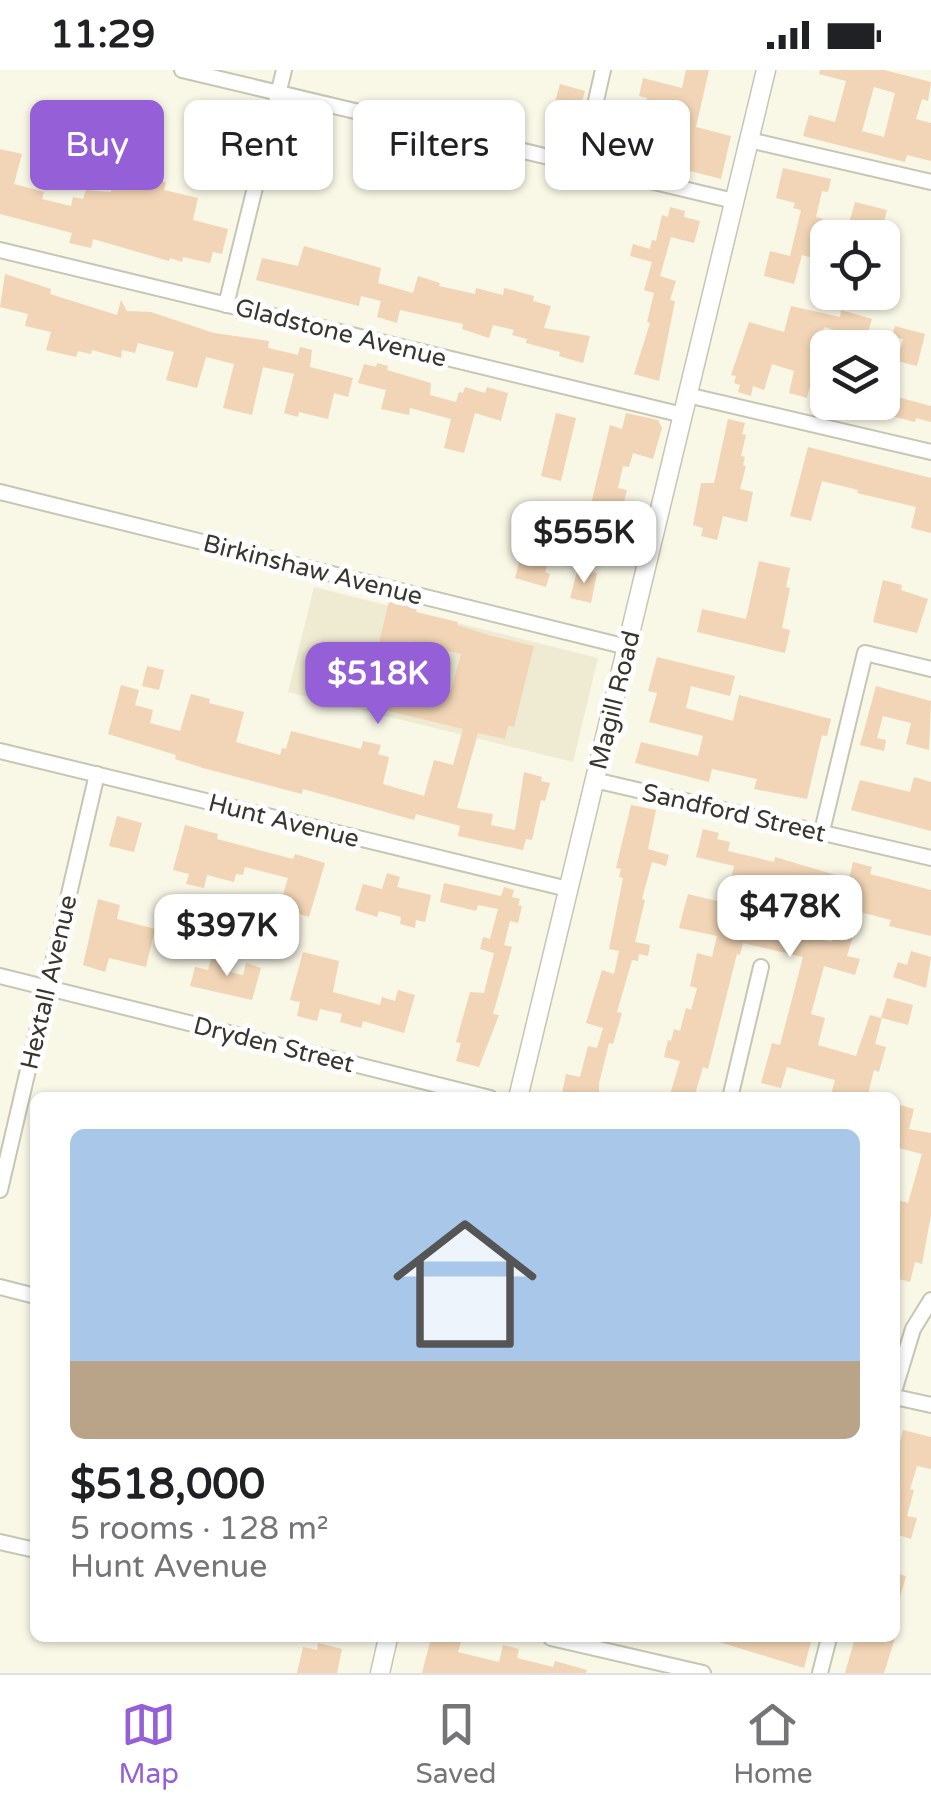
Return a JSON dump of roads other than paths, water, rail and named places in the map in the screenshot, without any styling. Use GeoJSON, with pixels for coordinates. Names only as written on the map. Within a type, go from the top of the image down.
{"type":"FeatureCollection","features":[{"type":"Feature","properties":{"kind":"main road","name":"Magill Road"},"geometry":{"type":"LineString","coordinates":[[519,1092],[766,70]]}},
{"type":"Feature","properties":{"kind":"main road"},"geometry":{"type":"LineString","coordinates":[[380,1673],[387,1642]]}},
{"type":"Feature","properties":{"kind":"street"},"geometry":{"type":"LineString","coordinates":[[182,70],[545,157]]}},
{"type":"Feature","properties":{"kind":"street"},"geometry":{"type":"LineString","coordinates":[[226,305],[284,70]]}},
{"type":"Feature","properties":{"kind":"street"},"geometry":{"type":"LineString","coordinates":[[597,100],[604,70]]}},
{"type":"Feature","properties":{"kind":"street"},"geometry":{"type":"LineString","coordinates":[[749,140],[931,182]]}},
{"type":"Feature","properties":{"kind":"street"},"geometry":{"type":"LineString","coordinates":[[686,190],[734,201]]}},
{"type":"Feature","properties":{"kind":"street","name":"Gladstone Avenue"},"geometry":{"type":"LineString","coordinates":[[0,250],[683,415]]}},
{"type":"Feature","properties":{"kind":"street"},"geometry":{"type":"LineString","coordinates":[[688,395],[931,452]]}},
{"type":"Feature","properties":{"kind":"street","name":"Birkinshaw Avenue"},"geometry":{"type":"LineString","coordinates":[[0,492],[627,646]]}},
{"type":"Feature","properties":{"kind":"street"},"geometry":{"type":"LineString","coordinates":[[822,832],[865,653],[931,669]]}},
{"type":"Feature","properties":{"kind":"street","name":"Hunt Avenue"},"geometry":{"type":"LineString","coordinates":[[0,751],[568,890]]}},
{"type":"Feature","properties":{"kind":"street","name":"Hextall Avenue"},"geometry":{"type":"LineString","coordinates":[[0,1190],[97,774]]}},
{"type":"Feature","properties":{"kind":"street","name":"Sandford Street"},"geometry":{"type":"LineString","coordinates":[[594,780],[931,858]]}},
{"type":"Feature","properties":{"kind":"street"},"geometry":{"type":"LineString","coordinates":[[731,1092],[762,967]]}},
{"type":"Feature","properties":{"kind":"street","name":"Dryden Street"},"geometry":{"type":"LineString","coordinates":[[0,976],[466,1092]]}},
{"type":"Feature","properties":{"kind":"street"},"geometry":{"type":"LineString","coordinates":[[0,1287],[30,1295]]}},
{"type":"Feature","properties":{"kind":"street"},"geometry":{"type":"LineString","coordinates":[[900,1372],[913,1329],[931,1300]]}},
{"type":"Feature","properties":{"kind":"street"},"geometry":{"type":"LineString","coordinates":[[900,1399],[931,1405]]}},
{"type":"Feature","properties":{"kind":"street"},"geometry":{"type":"LineString","coordinates":[[0,1542],[30,1549]]}},
{"type":"Feature","properties":{"kind":"street"},"geometry":{"type":"LineString","coordinates":[[568,1642],[702,1673]]}},
{"type":"Feature","properties":{"kind":"street"},"geometry":{"type":"LineString","coordinates":[[820,1673],[828,1642]]}}]}
